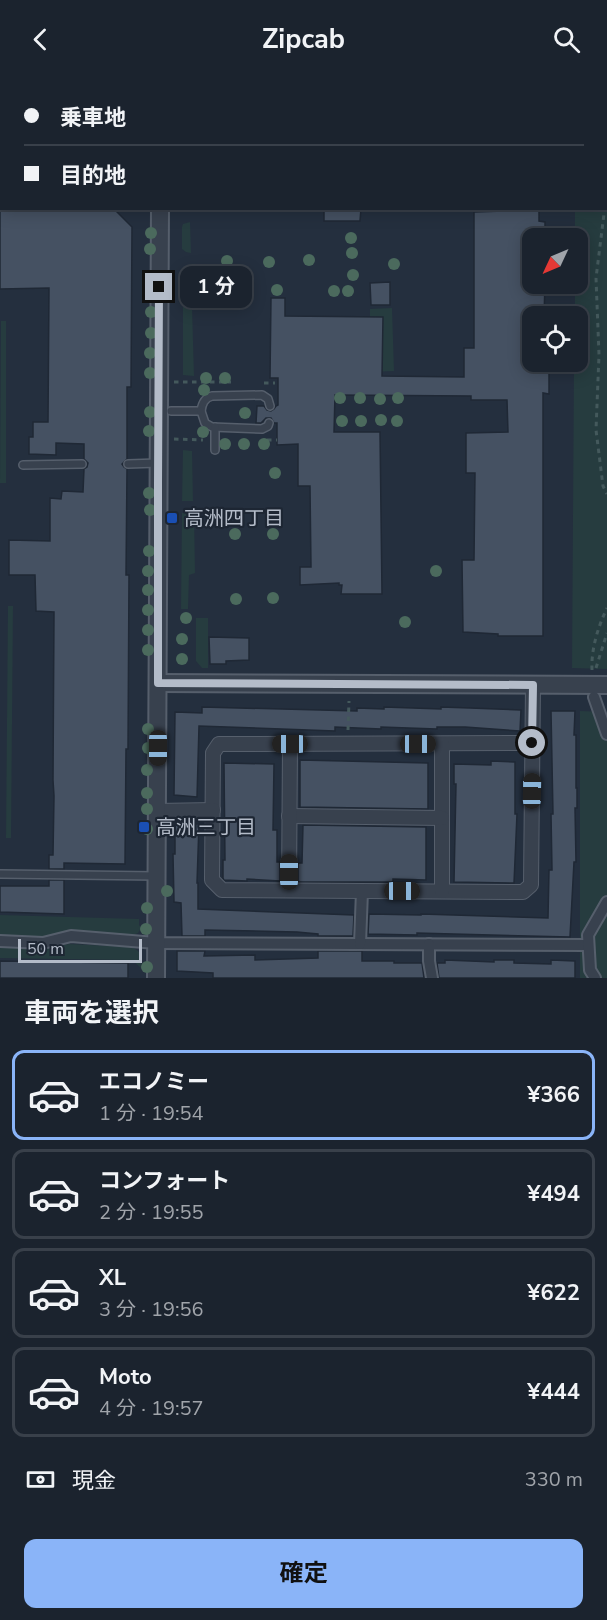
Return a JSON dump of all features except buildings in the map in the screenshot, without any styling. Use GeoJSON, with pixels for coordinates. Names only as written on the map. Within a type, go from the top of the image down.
{"type":"FeatureCollection","features":[{"type":"Feature","properties":{"kind":"street"},"geometry":{"type":"LineString","coordinates":[[156,978],[160,210]]}},
{"type":"Feature","properties":{"kind":"street"},"geometry":{"type":"LineString","coordinates":[[158,683],[607,686]]}},
{"type":"Feature","properties":{"kind":"street"},"geometry":{"type":"LineString","coordinates":[[532,743],[219,744],[213,753],[212,880],[222,890],[524,892],[531,885],[533,685]]}},
{"type":"Feature","properties":{"kind":"street"},"geometry":{"type":"LineString","coordinates":[[594,698],[607,734]]}},
{"type":"Feature","properties":{"kind":"street"},"geometry":{"type":"LineString","coordinates":[[289,890],[290,744]]}},
{"type":"Feature","properties":{"kind":"street"},"geometry":{"type":"LineString","coordinates":[[442,744],[442,891]]}},
{"type":"Feature","properties":{"kind":"street"},"geometry":{"type":"LineString","coordinates":[[157,811],[213,810]]}},
{"type":"Feature","properties":{"kind":"street"},"geometry":{"type":"LineString","coordinates":[[289,816],[442,818]]}},
{"type":"Feature","properties":{"kind":"street"},"geometry":{"type":"LineString","coordinates":[[360,944],[362,891]]}},
{"type":"Feature","properties":{"kind":"street"},"geometry":{"type":"LineString","coordinates":[[595,978],[590,970],[588,934],[607,903]]}},
{"type":"Feature","properties":{"kind":"street"},"geometry":{"type":"LineString","coordinates":[[0,941],[43,943],[71,936],[156,943],[588,945]]}},
{"type":"Feature","properties":{"kind":"street"},"geometry":{"type":"LineString","coordinates":[[429,944],[432,978]]}},
{"type":"Feature","properties":{"kind":"lane"},"geometry":{"type":"LineString","coordinates":[[269,423],[262,429],[215,427],[205,423],[201,411],[203,402],[212,396],[262,395],[268,399],[270,406]]}},
{"type":"Feature","properties":{"kind":"lane"},"geometry":{"type":"LineString","coordinates":[[171,411],[201,411]]}},
{"type":"Feature","properties":{"kind":"lane"},"geometry":{"type":"LineString","coordinates":[[215,427],[215,450]]}},
{"type":"Feature","properties":{"kind":"lane"},"geometry":{"type":"LineString","coordinates":[[128,464],[158,463]]}},
{"type":"Feature","properties":{"kind":"lane"},"geometry":{"type":"LineString","coordinates":[[23,465],[82,464]]}},
{"type":"Feature","properties":{"kind":"lane"},"geometry":{"type":"LineString","coordinates":[[0,874],[156,876]]}},
{"type":"Feature","properties":{"kind":"path"},"geometry":{"type":"LineString","coordinates":[[606,210],[596,278],[599,355],[597,430],[603,486],[607,494]]}},
{"type":"Feature","properties":{"kind":"path"},"geometry":{"type":"LineString","coordinates":[[171,382],[240,382]]}},
{"type":"Feature","properties":{"kind":"path"},"geometry":{"type":"LineString","coordinates":[[263,382],[275,383]]}},
{"type":"Feature","properties":{"kind":"path"},"geometry":{"type":"LineString","coordinates":[[607,608],[595,640],[592,660],[594,673],[607,633]]}},
{"type":"Feature","properties":{"kind":"path"},"geometry":{"type":"LineString","coordinates":[[347,744],[349,696]]}},
{"type":"Feature","properties":{"kind":"green space"},"geometry":{"type":"Polygon","coordinates":[[[575,210],[607,210],[607,669],[572,668],[574,372],[588,372],[588,306],[575,306],[575,294],[588,294],[588,228],[575,228],[575,210]]]}},
{"type":"Feature","properties":{"kind":"green space"},"geometry":{"type":"Polygon","coordinates":[[[190,222],[191,253],[182,249],[182,227],[183,224],[190,222]]]}},
{"type":"Feature","properties":{"kind":"green space"},"geometry":{"type":"Polygon","coordinates":[[[191,272],[194,376],[183,375],[183,276],[191,272]]]}},
{"type":"Feature","properties":{"kind":"green space"},"geometry":{"type":"Polygon","coordinates":[[[392,308],[394,371],[369,372],[382,355],[383,317],[370,317],[370,309],[392,308]]]}},
{"type":"Feature","properties":{"kind":"green space"},"geometry":{"type":"Polygon","coordinates":[[[1,321],[6,321],[6,483],[0,483],[1,321]]]}},
{"type":"Feature","properties":{"kind":"green space"},"geometry":{"type":"Polygon","coordinates":[[[183,450],[192,451],[193,501],[182,501],[183,450]]]}},
{"type":"Feature","properties":{"kind":"green space"},"geometry":{"type":"Polygon","coordinates":[[[182,513],[194,513],[195,573],[189,575],[188,609],[181,609],[182,513]]]}},
{"type":"Feature","properties":{"kind":"green space"},"geometry":{"type":"Polygon","coordinates":[[[8,606],[13,606],[11,838],[6,838],[8,606]]]}},
{"type":"Feature","properties":{"kind":"green space"},"geometry":{"type":"Polygon","coordinates":[[[196,618],[208,618],[208,668],[202,668],[196,661],[196,618]]]}},
{"type":"Feature","properties":{"kind":"green space"},"geometry":{"type":"Polygon","coordinates":[[[580,711],[607,712],[607,978],[580,978],[580,711]]]}},
{"type":"Feature","properties":{"kind":"green space"},"geometry":{"type":"Polygon","coordinates":[[[0,915],[139,919],[141,928],[138,933],[131,936],[45,939],[0,937],[0,915]]]}},
{"type":"Feature","properties":{"kind":"green space"},"geometry":{"type":"Polygon","coordinates":[[[69,944],[131,947],[140,955],[141,968],[132,960],[0,958],[0,947],[46,949],[69,944]]]}},
{"type":"Feature","properties":{"kind":"place","name":"高洲四丁目"},"geometry":{"type":"Point","coordinates":[172,518]}},
{"type":"Feature","properties":{"kind":"place","name":"高洲三丁目"},"geometry":{"type":"Point","coordinates":[144,827]}},
{"type":"Feature","properties":{"kind":"route"},"geometry":{"type":"LineString","coordinates":[[159,287],[158,683],[533,685],[532,743]]}}]}
